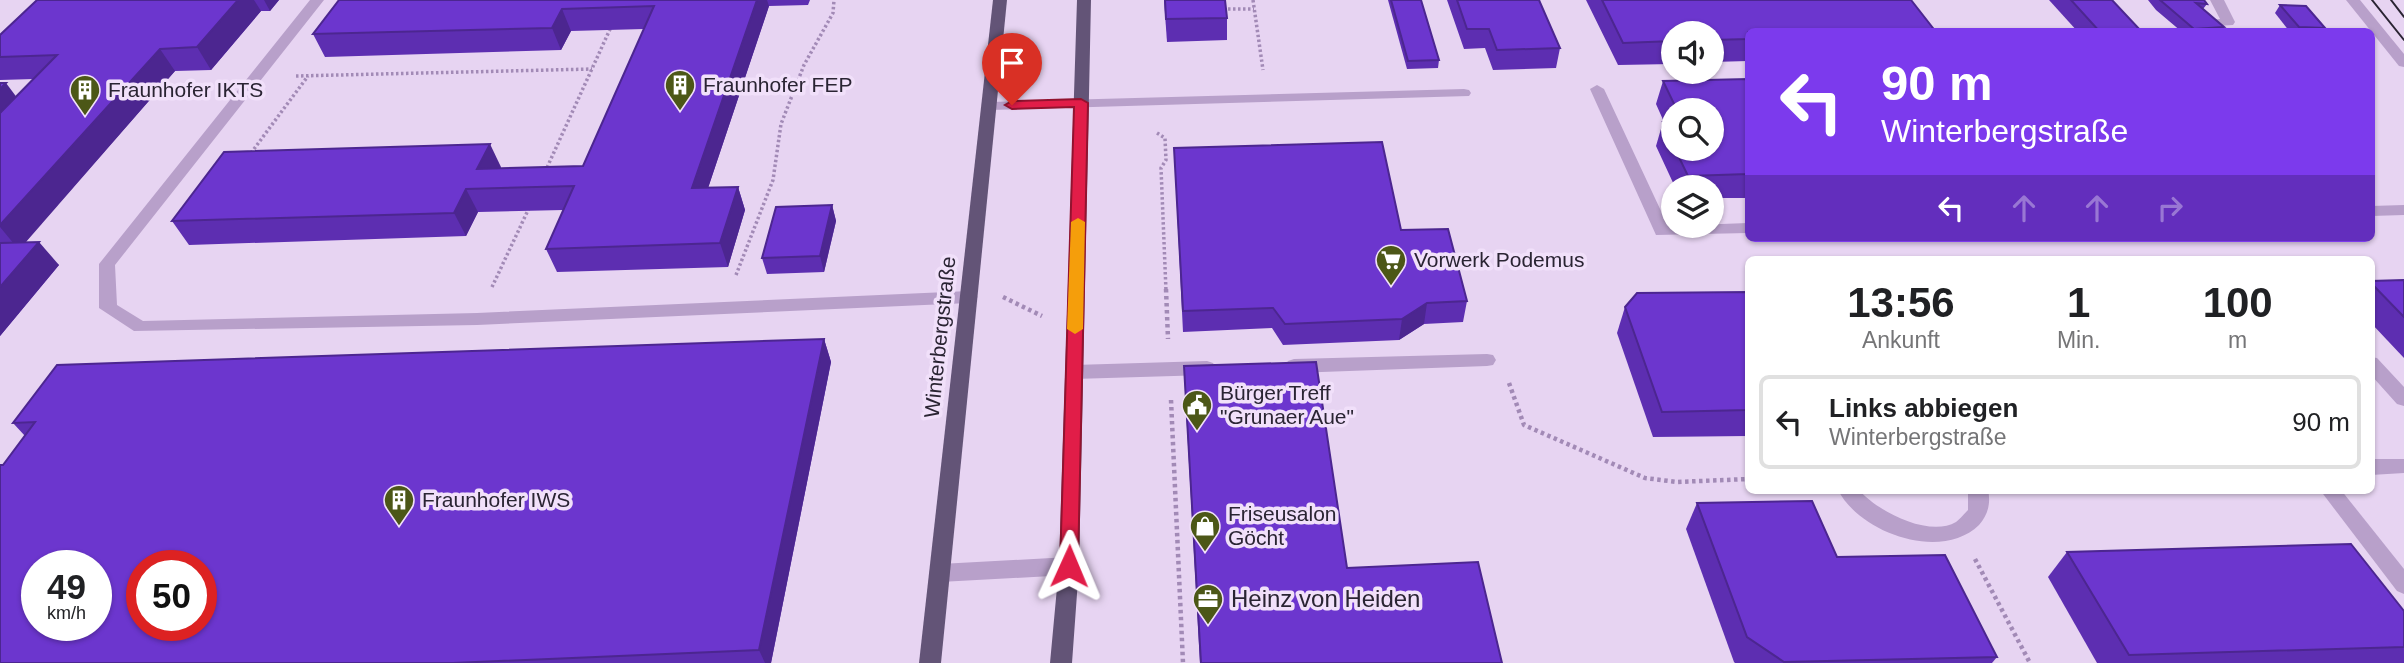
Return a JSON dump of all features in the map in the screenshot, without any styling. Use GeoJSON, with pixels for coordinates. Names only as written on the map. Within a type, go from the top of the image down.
{"type":"FeatureCollection","features":[{"type":"Feature","properties":{"kind":"main road","name":"Winterbergstraße"},"geometry":{"type":"LineString","coordinates":[[930,663],[1000,0]]}},
{"type":"Feature","properties":{"kind":"main road"},"geometry":{"type":"LineString","coordinates":[[1061,663],[1069,566],[1084,0]]}},
{"type":"Feature","properties":{"kind":"street"},"geometry":{"type":"LineString","coordinates":[[317,0],[107,264],[107,308],[141,327],[477,319],[723,309],[970,290]]}},
{"type":"Feature","properties":{"kind":"street"},"geometry":{"type":"LineString","coordinates":[[2205,24],[2228,22],[2217,0]]}},
{"type":"Feature","properties":{"kind":"street"},"geometry":{"type":"LineString","coordinates":[[2353,0],[2404,63]]}},
{"type":"Feature","properties":{"kind":"street"},"geometry":{"type":"LineString","coordinates":[[1597,89],[1662,231],[1745,229]]}},
{"type":"Feature","properties":{"kind":"street"},"geometry":{"type":"LineString","coordinates":[[989,106],[1464,93]]}},
{"type":"Feature","properties":{"kind":"street"},"geometry":{"type":"LineString","coordinates":[[2375,211],[2404,210]]}},
{"type":"Feature","properties":{"kind":"street"},"geometry":{"type":"LineString","coordinates":[[1274,366],[1487,360]]}},
{"type":"Feature","properties":{"kind":"street"},"geometry":{"type":"LineString","coordinates":[[2375,367],[2404,398]]}},
{"type":"Feature","properties":{"kind":"street"},"geometry":{"type":"LineString","coordinates":[[1073,372],[1222,368]]}},
{"type":"Feature","properties":{"kind":"street"},"geometry":{"type":"LineString","coordinates":[[2375,467],[2404,466]]}},
{"type":"Feature","properties":{"kind":"street"},"geometry":{"type":"LineString","coordinates":[[1852,494],[1868,511],[1889,523],[1912,531],[1936,534],[1956,530],[1970,522],[1979,509],[1978,494]]}},
{"type":"Feature","properties":{"kind":"street"},"geometry":{"type":"LineString","coordinates":[[2333,494],[2404,585]]}},
{"type":"Feature","properties":{"kind":"street"},"geometry":{"type":"LineString","coordinates":[[940,573],[1069,566]]}},
{"type":"Feature","properties":{"kind":"path"},"geometry":{"type":"LineString","coordinates":[[723,309],[773,180],[781,124],[804,65],[833,13],[834,0]]}},
{"type":"Feature","properties":{"kind":"path"},"geometry":{"type":"LineString","coordinates":[[1253,0],[1268,98]]}},
{"type":"Feature","properties":{"kind":"path"},"geometry":{"type":"LineString","coordinates":[[1223,9],[1254,9]]}},
{"type":"Feature","properties":{"kind":"path"},"geometry":{"type":"LineString","coordinates":[[541,182],[613,23]]}},
{"type":"Feature","properties":{"kind":"path"},"geometry":{"type":"LineString","coordinates":[[256,77],[592,69]]}},
{"type":"Feature","properties":{"kind":"path"},"geometry":{"type":"LineString","coordinates":[[248,157],[309,75]]}},
{"type":"Feature","properties":{"kind":"path"},"geometry":{"type":"LineString","coordinates":[[477,319],[535,194]]}},
{"type":"Feature","properties":{"kind":"path"},"geometry":{"type":"LineString","coordinates":[[970,290],[1075,331]]}},
{"type":"Feature","properties":{"kind":"path"},"geometry":{"type":"LineString","coordinates":[[1487,360],[1508,380],[1524,425],[1645,478],[1677,482],[1745,479]]}},
{"type":"Feature","properties":{"kind":"path"},"geometry":{"type":"LineString","coordinates":[[1956,530],[1970,550],[2030,663]]}},
{"type":"Feature","properties":{"kind":"building","name":"Fraunhofer IKTS"},"geometry":{"type":"Polygon","coordinates":[[[37,0],[238,0],[197,47],[160,49],[0,225],[0,113],[57,55],[0,57],[0,35],[37,0]]]}},
{"type":"Feature","properties":{"kind":"building","name":"Fraunhofer FEP"},"geometry":{"type":"Polygon","coordinates":[[[339,0],[757,0],[692,188],[738,187],[720,243],[546,249],[574,186],[466,189],[454,213],[172,221],[224,152],[490,144],[477,169],[583,166],[654,6],[562,9],[552,28],[313,34],[339,0]]]}},
{"type":"Feature","properties":{"kind":"building"},"geometry":{"type":"Polygon","coordinates":[[[1165,0],[1225,0],[1227,18],[1166,19],[1165,0]]]}},
{"type":"Feature","properties":{"kind":"building"},"geometry":{"type":"Polygon","coordinates":[[[1391,0],[1421,0],[1439,60],[1408,61],[1391,0]]]}},
{"type":"Feature","properties":{"kind":"building"},"geometry":{"type":"Polygon","coordinates":[[[1457,0],[1539,0],[1560,48],[1497,50],[1489,29],[1467,29],[1457,0]]]}},
{"type":"Feature","properties":{"kind":"building"},"geometry":{"type":"Polygon","coordinates":[[[1602,0],[1911,0],[1933,28],[1745,28],[1745,39],[1724,40],[1724,21],[1661,21],[1661,41],[1623,43],[1602,0]]]}},
{"type":"Feature","properties":{"kind":"building"},"geometry":{"type":"Polygon","coordinates":[[[2071,0],[2112,0],[2138,28],[2096,28],[2071,0]]]}},
{"type":"Feature","properties":{"kind":"building"},"geometry":{"type":"Polygon","coordinates":[[[2160,0],[2204,0],[2207,4],[2196,3],[2224,27],[2193,28],[2160,0]]]}},
{"type":"Feature","properties":{"kind":"building"},"geometry":{"type":"Polygon","coordinates":[[[2280,5],[2306,6],[2325,28],[2299,27],[2280,5]]]}},
{"type":"Feature","properties":{"kind":"building"},"geometry":{"type":"Polygon","coordinates":[[[1745,79],[1745,174],[1688,175],[1681,161],[1724,161],[1724,98],[1671,98],[1664,84],[1724,84],[1724,80],[1745,79]]]}},
{"type":"Feature","properties":{"kind":"building"},"geometry":{"type":"Polygon","coordinates":[[[1382,142],[1401,230],[1448,229],[1467,301],[1427,303],[1402,319],[1285,324],[1273,308],[1183,311],[1174,148],[1382,142]]]}},
{"type":"Feature","properties":{"kind":"building"},"geometry":{"type":"Polygon","coordinates":[[[832,205],[820,256],[762,258],[776,207],[832,205]]]}},
{"type":"Feature","properties":{"kind":"building"},"geometry":{"type":"Polygon","coordinates":[[[39,242],[0,287],[0,243],[39,242]]]}},
{"type":"Feature","properties":{"kind":"building"},"geometry":{"type":"Polygon","coordinates":[[[2404,280],[2404,317],[2375,287],[2375,281],[2404,280]]]}},
{"type":"Feature","properties":{"kind":"building"},"geometry":{"type":"Polygon","coordinates":[[[1745,292],[1745,410],[1662,412],[1625,307],[1637,293],[1745,292]]]}},
{"type":"Feature","properties":{"kind":"building","name":"Fraunhofer IWS"},"geometry":{"type":"Polygon","coordinates":[[[824,339],[759,650],[453,663],[0,663],[0,465],[3,465],[35,422],[13,423],[57,365],[824,339]]]}},
{"type":"Feature","properties":{"kind":"building"},"geometry":{"type":"Polygon","coordinates":[[[1316,362],[1347,568],[1478,562],[1502,663],[1201,663],[1184,366],[1316,362]]]}},
{"type":"Feature","properties":{"kind":"building"},"geometry":{"type":"Polygon","coordinates":[[[1812,501],[1837,557],[1945,555],[1997,657],[1784,662],[1747,637],[1697,503],[1812,501]]]}},
{"type":"Feature","properties":{"kind":"building"},"geometry":{"type":"Polygon","coordinates":[[[2351,544],[2404,611],[2404,647],[2129,655],[2067,552],[2351,544]]]}},
{"type":"Feature","properties":{"kind":"tram line"},"geometry":{"type":"LineString","coordinates":[[2372,0],[2404,40]]}},
{"type":"Feature","properties":{"kind":"tram line"},"geometry":{"type":"LineString","coordinates":[[2391,0],[2404,17]]}},
{"type":"Feature","properties":{"kind":"slow traffic"},"geometry":{"type":"LineString","coordinates":[[1075,329],[1078,222]]}},
{"type":"Feature","properties":{"kind":"place","name":"Fraunhofer FEP"},"geometry":{"type":"Point","coordinates":[680,112]}},
{"type":"Feature","properties":{"kind":"place","name":"Fraunhofer IKTS"},"geometry":{"type":"Point","coordinates":[85,117]}},
{"type":"Feature","properties":{"kind":"place","name":"Vorwerk Podemus"},"geometry":{"type":"Point","coordinates":[1391,287]}},
{"type":"Feature","properties":{"kind":"place","name":"Bürger Treff \"Grunaer Aue\""},"geometry":{"type":"Point","coordinates":[1197,432]}},
{"type":"Feature","properties":{"kind":"place","name":"Fraunhofer IWS"},"geometry":{"type":"Point","coordinates":[399,527]}},
{"type":"Feature","properties":{"kind":"place","name":"Friseusalon Göcht"},"geometry":{"type":"Point","coordinates":[1205,553]}},
{"type":"Feature","properties":{"kind":"place","name":"Heinz von Heiden"},"geometry":{"type":"Point","coordinates":[1208,626]}},
{"type":"Feature","properties":{"kind":"route"},"geometry":{"type":"LineString","coordinates":[[1012,105],[1081,103],[1069,566]]}}]}
